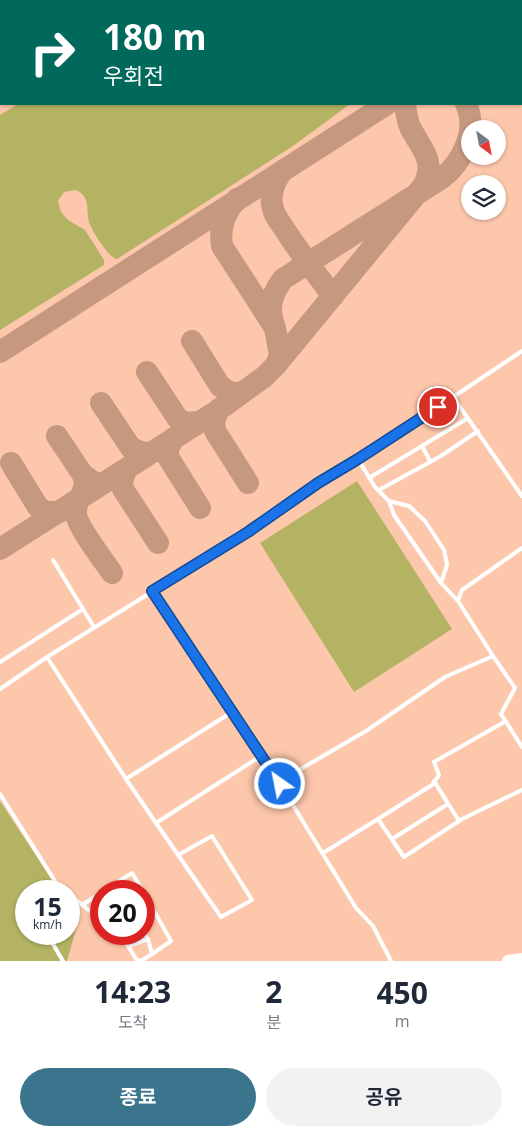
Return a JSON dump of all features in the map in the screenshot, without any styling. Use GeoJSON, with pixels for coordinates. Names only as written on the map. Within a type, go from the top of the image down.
{"type":"FeatureCollection","features":[{"type":"Feature","properties":{"kind":"main road"},"geometry":{"type":"LineString","coordinates":[[508,961],[522,959]]}},
{"type":"Feature","properties":{"kind":"lane"},"geometry":{"type":"LineString","coordinates":[[0,689],[94,627],[248,532],[318,483],[358,459],[522,351]]}},
{"type":"Feature","properties":{"kind":"lane"},"geometry":{"type":"LineString","coordinates":[[454,396],[522,496]]}},
{"type":"Feature","properties":{"kind":"lane"},"geometry":{"type":"LineString","coordinates":[[369,478],[468,418]]}},
{"type":"Feature","properties":{"kind":"lane"},"geometry":{"type":"LineString","coordinates":[[378,490],[478,431]]}},
{"type":"Feature","properties":{"kind":"lane"},"geometry":{"type":"LineString","coordinates":[[422,446],[430,461]]}},
{"type":"Feature","properties":{"kind":"lane"},"geometry":{"type":"LineString","coordinates":[[358,459],[369,478],[389,501],[394,515],[441,583],[458,602],[515,688],[502,714],[522,747]]}},
{"type":"Feature","properties":{"kind":"lane"},"geometry":{"type":"LineString","coordinates":[[389,501],[410,506],[425,521],[444,550],[447,565],[441,583]]}},
{"type":"Feature","properties":{"kind":"lane"},"geometry":{"type":"LineString","coordinates":[[458,602],[462,590],[522,548]]}},
{"type":"Feature","properties":{"kind":"lane"},"geometry":{"type":"LineString","coordinates":[[53,560],[94,627]]}},
{"type":"Feature","properties":{"kind":"lane"},"geometry":{"type":"LineString","coordinates":[[152,591],[280,784],[356,908],[373,926],[391,961]]}},
{"type":"Feature","properties":{"kind":"lane"},"geometry":{"type":"LineString","coordinates":[[0,662],[83,609]]}},
{"type":"Feature","properties":{"kind":"lane"},"geometry":{"type":"LineString","coordinates":[[280,784],[287,777],[366,732],[445,677],[494,656]]}},
{"type":"Feature","properties":{"kind":"lane"},"geometry":{"type":"LineString","coordinates":[[47,658],[126,779],[178,855],[221,917],[252,900],[212,836],[178,855]]}},
{"type":"Feature","properties":{"kind":"lane"},"geometry":{"type":"LineString","coordinates":[[126,779],[232,712]]}},
{"type":"Feature","properties":{"kind":"lane"},"geometry":{"type":"LineString","coordinates":[[323,854],[432,785],[439,774],[434,762],[506,721]]}},
{"type":"Feature","properties":{"kind":"lane"},"geometry":{"type":"LineString","coordinates":[[156,823],[261,756]]}},
{"type":"Feature","properties":{"kind":"lane"},"geometry":{"type":"LineString","coordinates":[[434,781],[459,821]]}},
{"type":"Feature","properties":{"kind":"lane"},"geometry":{"type":"LineString","coordinates":[[378,819],[404,857],[459,821],[522,790]]}},
{"type":"Feature","properties":{"kind":"lane"},"geometry":{"type":"LineString","coordinates":[[0,794],[54,880]]}},
{"type":"Feature","properties":{"kind":"lane"},"geometry":{"type":"LineString","coordinates":[[392,839],[448,804]]}},
{"type":"Feature","properties":{"kind":"lane"},"geometry":{"type":"LineString","coordinates":[[120,880],[132,872],[136,880]]}},
{"type":"Feature","properties":{"kind":"lane"},"geometry":{"type":"LineString","coordinates":[[90,900],[82,905],[90,911]]}},
{"type":"Feature","properties":{"kind":"lane"},"geometry":{"type":"LineString","coordinates":[[131,945],[128,946],[136,959],[142,961],[170,941],[155,914]]}},
{"type":"Feature","properties":{"kind":"lane"},"geometry":{"type":"LineString","coordinates":[[54,945],[63,961]]}},
{"type":"Feature","properties":{"kind":"lane"},"geometry":{"type":"LineString","coordinates":[[149,945],[152,954]]}},
{"type":"Feature","properties":{"kind":"shaded area"},"geometry":{"type":"Polygon","coordinates":[[[16,105],[349,105],[293,146],[117,259],[106,250],[92,229],[86,201],[81,193],[76,190],[64,192],[58,201],[61,212],[68,220],[85,230],[104,260],[104,265],[0,330],[0,115],[16,105]]]}},
{"type":"Feature","properties":{"kind":"shaded area"},"geometry":{"type":"Polygon","coordinates":[[[357,481],[452,629],[354,692],[260,543],[357,481]]]}},
{"type":"Feature","properties":{"kind":"shaded area"},"geometry":{"type":"Polygon","coordinates":[[[0,801],[52,880],[15,880],[15,945],[72,945],[67,961],[0,961],[0,801]]]}},
{"type":"Feature","properties":{"kind":"taxiway"},"geometry":{"type":"LineString","coordinates":[[0,352],[385,105]]}},
{"type":"Feature","properties":{"kind":"taxiway"},"geometry":{"type":"LineString","coordinates":[[276,365],[424,185],[428,161],[426,154],[410,127],[405,105]]}},
{"type":"Feature","properties":{"kind":"taxiway"},"geometry":{"type":"LineString","coordinates":[[274,325],[271,313],[273,295],[283,279],[442,178],[450,171],[462,154],[469,134],[470,124],[466,105]]}},
{"type":"Feature","properties":{"kind":"taxiway"},"geometry":{"type":"LineString","coordinates":[[284,170],[277,178],[273,188],[272,204],[274,212],[296,247],[333,296]]}},
{"type":"Feature","properties":{"kind":"taxiway"},"geometry":{"type":"LineString","coordinates":[[0,549],[217,411],[264,377],[276,365],[280,355],[275,328],[222,246],[222,227],[229,209],[237,199]]}},
{"type":"Feature","properties":{"kind":"taxiway"},"geometry":{"type":"LineString","coordinates":[[192,341],[220,386],[231,393],[242,393]]}},
{"type":"Feature","properties":{"kind":"taxiway"},"geometry":{"type":"LineString","coordinates":[[147,372],[178,419],[186,423],[198,422]]}},
{"type":"Feature","properties":{"kind":"taxiway"},"geometry":{"type":"LineString","coordinates":[[101,403],[131,448],[143,453],[153,452]]}},
{"type":"Feature","properties":{"kind":"taxiway"},"geometry":{"type":"LineString","coordinates":[[219,409],[214,421],[215,431],[248,483]]}},
{"type":"Feature","properties":{"kind":"taxiway"},"geometry":{"type":"LineString","coordinates":[[57,436],[83,475],[95,483]]}},
{"type":"Feature","properties":{"kind":"taxiway"},"geometry":{"type":"LineString","coordinates":[[174,438],[168,448],[168,457],[200,508]]}},
{"type":"Feature","properties":{"kind":"taxiway"},"geometry":{"type":"LineString","coordinates":[[11,463],[38,507],[46,512],[59,512]]}},
{"type":"Feature","properties":{"kind":"taxiway"},"geometry":{"type":"LineString","coordinates":[[127,468],[122,481],[123,489],[158,543]]}},
{"type":"Feature","properties":{"kind":"taxiway"},"geometry":{"type":"LineString","coordinates":[[83,475],[84,486],[76,508],[77,519],[112,573]]}},
{"type":"Feature","properties":{"kind":"route"},"geometry":{"type":"LineString","coordinates":[[280,784],[152,591],[248,532],[318,483],[438,407]]}}]}
